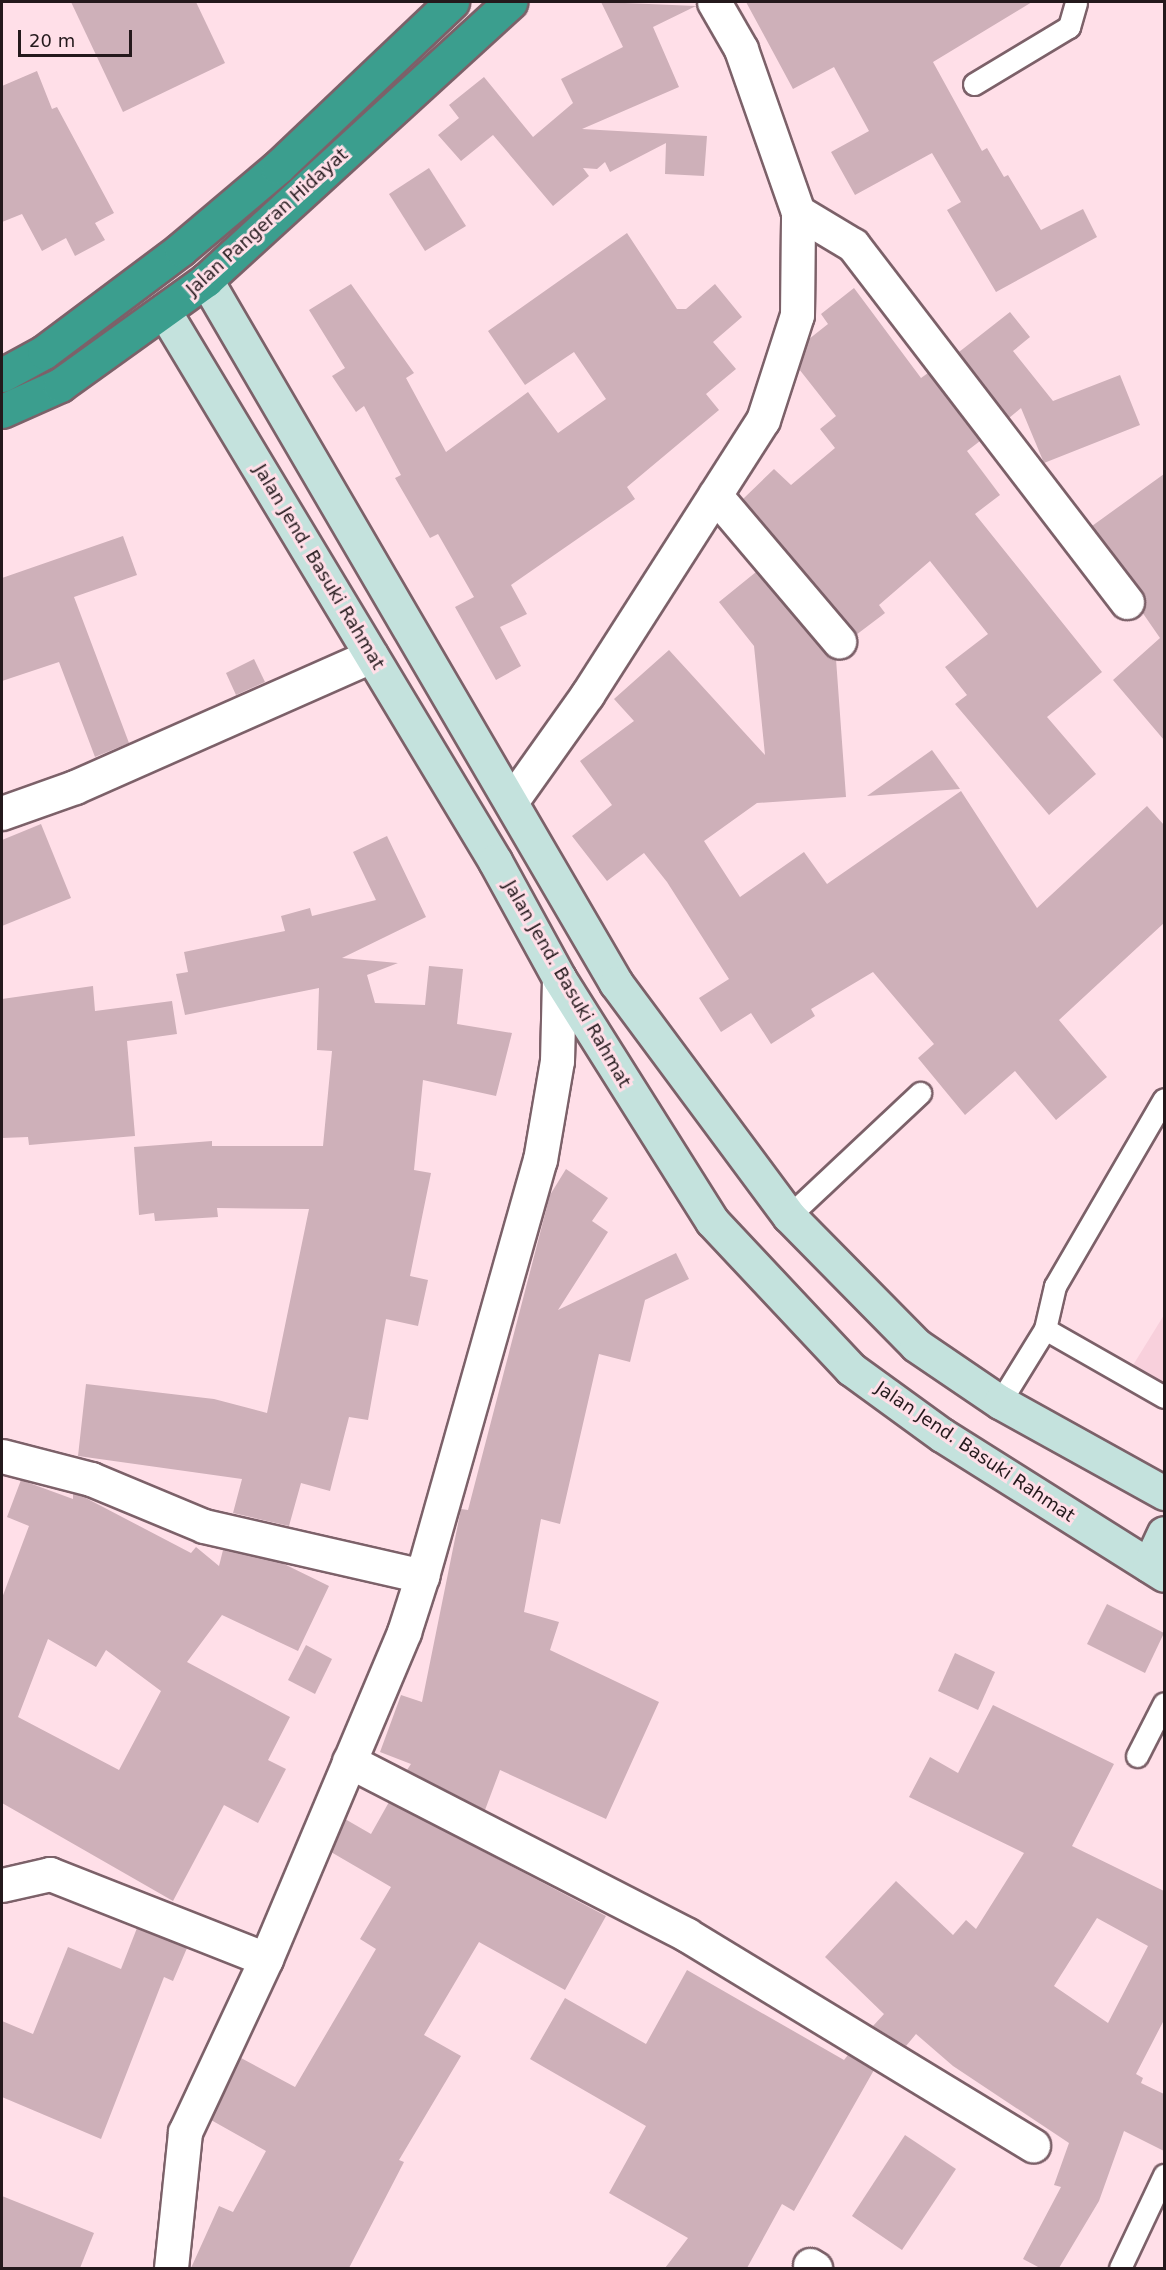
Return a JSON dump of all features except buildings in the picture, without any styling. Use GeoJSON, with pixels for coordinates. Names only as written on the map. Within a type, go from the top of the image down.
{"type":"FeatureCollection","features":[{"type":"Feature","properties":{"kind":"highway","name":"Jalan Pangeran Hidayat"},"geometry":{"type":"LineString","coordinates":[[2,375],[44,352],[181,249],[278,167],[452,2]]}},
{"type":"Feature","properties":{"kind":"highway","name":"Jalan Pangeran Hidayat"},"geometry":{"type":"LineString","coordinates":[[2,411],[60,385],[206,280],[510,2]]}},
{"type":"Feature","properties":{"kind":"highway"},"geometry":{"type":"LineString","coordinates":[[181,249],[206,280]]}},
{"type":"Feature","properties":{"kind":"highway"},"geometry":{"type":"LineString","coordinates":[[139,282],[164,311]]}},
{"type":"Feature","properties":{"kind":"main road"},"geometry":{"type":"LineString","coordinates":[[206,280],[513,799],[616,983],[789,1216],[916,1345],[1000,1402],[1164,1493]]}},
{"type":"Feature","properties":{"kind":"main road","name":"Jalan Jend. Basuki Rahmat"},"geometry":{"type":"LineString","coordinates":[[164,311],[372,656],[559,978],[712,1221],[851,1369],[942,1435],[1157,1570]]}},
{"type":"Feature","properties":{"kind":"main road"},"geometry":{"type":"LineString","coordinates":[[1157,1570],[1164,1533]]}},
{"type":"Feature","properties":{"kind":"street"},"geometry":{"type":"LineString","coordinates":[[513,799],[763,420],[797,315],[798,212],[741,49],[714,2]]}},
{"type":"Feature","properties":{"kind":"street"},"geometry":{"type":"LineString","coordinates":[[798,212],[853,245],[1127,602]]}},
{"type":"Feature","properties":{"kind":"street"},"geometry":{"type":"LineString","coordinates":[[715,495],[839,642]]}},
{"type":"Feature","properties":{"kind":"street"},"geometry":{"type":"LineString","coordinates":[[2,813],[75,787],[372,656]]}},
{"type":"Feature","properties":{"kind":"street"},"geometry":{"type":"LineString","coordinates":[[171,2268],[185,2132],[266,1959],[349,1761],[422,1576],[540,1160],[558,1061],[559,978]]}},
{"type":"Feature","properties":{"kind":"street"},"geometry":{"type":"LineString","coordinates":[[2,1456],[91,1479],[204,1526],[422,1576]]}},
{"type":"Feature","properties":{"kind":"street"},"geometry":{"type":"LineString","coordinates":[[349,1761],[687,1935],[1033,2145]]}},
{"type":"Feature","properties":{"kind":"street"},"geometry":{"type":"LineString","coordinates":[[2,1885],[11,1879],[50,1874],[266,1959]]}},
{"type":"Feature","properties":{"kind":"lane"},"geometry":{"type":"LineString","coordinates":[[974,84],[1069,27],[1076,2]]}},
{"type":"Feature","properties":{"kind":"lane"},"geometry":{"type":"LineString","coordinates":[[789,1216],[920,1094]]}},
{"type":"Feature","properties":{"kind":"lane"},"geometry":{"type":"LineString","coordinates":[[1000,1402],[1046,1329],[1055,1286],[1164,1099]]}},
{"type":"Feature","properties":{"kind":"lane"},"geometry":{"type":"LineString","coordinates":[[1046,1329],[1164,1397]]}},
{"type":"Feature","properties":{"kind":"lane"},"geometry":{"type":"LineString","coordinates":[[1137,1756],[1164,1703]]}},
{"type":"Feature","properties":{"kind":"lane"},"geometry":{"type":"LineString","coordinates":[[1120,2268],[1164,2175]]}},
{"type":"Feature","properties":{"kind":"shaded area"},"geometry":{"type":"Polygon","coordinates":[[[1164,1315],[1164,1386],[1130,1370],[1164,1315]]]}}]}
